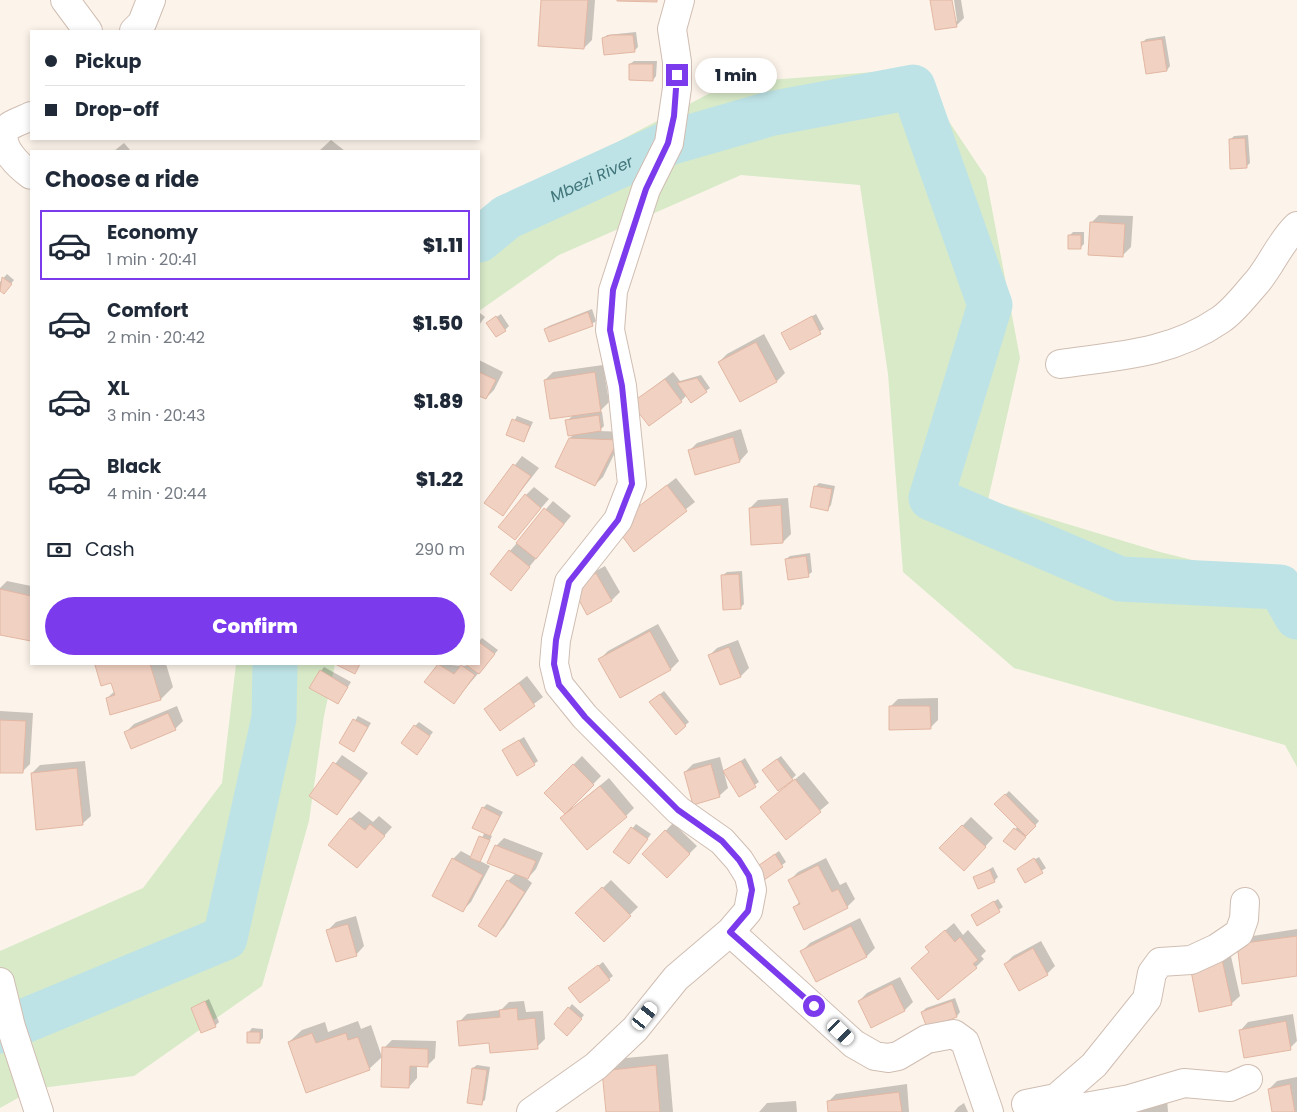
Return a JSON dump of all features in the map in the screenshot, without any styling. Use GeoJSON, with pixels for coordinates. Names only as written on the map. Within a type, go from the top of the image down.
{"type":"FeatureCollection","features":[{"type":"Feature","properties":{"kind":"street"},"geometry":{"type":"LineString","coordinates":[[65,0],[87,30]]}},
{"type":"Feature","properties":{"kind":"street"},"geometry":{"type":"LineString","coordinates":[[135,30],[142,23],[151,0]]}},
{"type":"Feature","properties":{"kind":"street"},"geometry":{"type":"LineString","coordinates":[[531,1112],[596,1066],[635,1029],[676,978],[730,932],[748,911],[752,890],[749,876],[739,860],[722,841],[678,810],[585,717],[559,685],[554,664],[556,640],[569,582],[618,520],[632,484],[622,386],[610,330],[613,290],[646,189],[668,143],[677,88],[677,62],[672,29],[680,0]]}},
{"type":"Feature","properties":{"kind":"street"},"geometry":{"type":"LineString","coordinates":[[30,117],[9,128],[1,138],[9,159],[30,174]]}},
{"type":"Feature","properties":{"kind":"street"},"geometry":{"type":"LineString","coordinates":[[1060,364],[1152,351],[1187,338],[1222,320],[1258,280],[1289,234],[1297,226]]}},
{"type":"Feature","properties":{"kind":"street"},"geometry":{"type":"LineString","coordinates":[[1018,1108],[1056,1098],[1094,1065],[1147,998],[1152,973],[1160,962],[1191,960],[1217,948],[1239,933],[1244,919],[1245,902]]}},
{"type":"Feature","properties":{"kind":"street"},"geometry":{"type":"LineString","coordinates":[[730,932],[854,1044],[875,1056],[888,1058],[898,1056],[927,1039],[942,1035],[954,1034],[960,1038],[965,1042],[972,1058],[989,1112]]}},
{"type":"Feature","properties":{"kind":"street"},"geometry":{"type":"LineString","coordinates":[[0,982],[11,1027],[39,1112]]}},
{"type":"Feature","properties":{"kind":"street"},"geometry":{"type":"LineString","coordinates":[[1018,1108],[1063,1104],[1085,1107],[1130,1099],[1184,1083],[1230,1087],[1248,1079]]}},
{"type":"Feature","properties":{"kind":"green space"},"geometry":{"type":"Polygon","coordinates":[[[914,69],[986,177],[1020,358],[988,500],[1160,552],[1297,586],[1297,767],[1285,745],[1014,668],[903,572],[888,374],[860,185],[741,175],[559,255],[480,310],[480,214],[729,83],[914,69]]]}},
{"type":"Feature","properties":{"kind":"green space"},"geometry":{"type":"Polygon","coordinates":[[[236,665],[335,665],[324,716],[309,821],[262,986],[134,1076],[34,1089],[0,1108],[0,951],[143,888],[222,783],[236,665]]]}},
{"type":"Feature","properties":{"kind":"building"},"geometry":{"type":"Polygon","coordinates":[[[541,0],[588,0],[584,49],[538,46],[541,0]]]}},
{"type":"Feature","properties":{"kind":"building"},"geometry":{"type":"Polygon","coordinates":[[[657,0],[657,2],[617,1],[657,0]]]}},
{"type":"Feature","properties":{"kind":"building"},"geometry":{"type":"Polygon","coordinates":[[[930,0],[952,0],[957,27],[935,30],[930,0]]]}},
{"type":"Feature","properties":{"kind":"building"},"geometry":{"type":"Polygon","coordinates":[[[611,35],[633,35],[635,52],[604,55],[602,38],[611,35]]]}},
{"type":"Feature","properties":{"kind":"building"},"geometry":{"type":"Polygon","coordinates":[[[1162,39],[1167,71],[1146,74],[1141,42],[1162,39]]]}},
{"type":"Feature","properties":{"kind":"building"},"geometry":{"type":"Polygon","coordinates":[[[629,64],[653,64],[653,81],[629,80],[629,64]]]}},
{"type":"Feature","properties":{"kind":"building"},"geometry":{"type":"Polygon","coordinates":[[[1245,138],[1247,168],[1230,169],[1229,139],[1245,138]]]}},
{"type":"Feature","properties":{"kind":"building"},"geometry":{"type":"Polygon","coordinates":[[[1090,222],[1125,224],[1123,257],[1088,255],[1090,222]]]}},
{"type":"Feature","properties":{"kind":"building"},"geometry":{"type":"Polygon","coordinates":[[[1068,235],[1081,235],[1081,249],[1068,249],[1068,235]]]}},
{"type":"Feature","properties":{"kind":"building"},"geometry":{"type":"Polygon","coordinates":[[[2,277],[12,284],[4,294],[0,291],[2,277]]]}},
{"type":"Feature","properties":{"kind":"building"},"geometry":{"type":"Polygon","coordinates":[[[588,312],[593,326],[549,342],[544,329],[588,312]]]}},
{"type":"Feature","properties":{"kind":"building"},"geometry":{"type":"Polygon","coordinates":[[[496,316],[506,331],[496,337],[486,323],[496,316]]]}},
{"type":"Feature","properties":{"kind":"building"},"geometry":{"type":"Polygon","coordinates":[[[812,316],[821,334],[790,350],[781,333],[812,316]]]}},
{"type":"Feature","properties":{"kind":"building"},"geometry":{"type":"Polygon","coordinates":[[[756,342],[777,382],[740,402],[718,362],[756,342]]]}},
{"type":"Feature","properties":{"kind":"building"},"geometry":{"type":"Polygon","coordinates":[[[480,372],[496,380],[486,399],[480,396],[480,372]]]}},
{"type":"Feature","properties":{"kind":"building"},"geometry":{"type":"Polygon","coordinates":[[[595,372],[601,412],[550,419],[544,380],[595,372]]]}},
{"type":"Feature","properties":{"kind":"building"},"geometry":{"type":"Polygon","coordinates":[[[697,378],[707,392],[691,403],[677,383],[697,378]]]}},
{"type":"Feature","properties":{"kind":"building"},"geometry":{"type":"Polygon","coordinates":[[[665,379],[682,402],[649,426],[631,403],[665,379]]]}},
{"type":"Feature","properties":{"kind":"building"},"geometry":{"type":"Polygon","coordinates":[[[599,415],[601,431],[568,436],[565,420],[599,415]]]}},
{"type":"Feature","properties":{"kind":"building"},"geometry":{"type":"Polygon","coordinates":[[[512,419],[530,426],[524,442],[506,435],[512,419]]]}},
{"type":"Feature","properties":{"kind":"building"},"geometry":{"type":"Polygon","coordinates":[[[733,437],[740,462],[695,475],[688,450],[733,437]]]}},
{"type":"Feature","properties":{"kind":"building"},"geometry":{"type":"Polygon","coordinates":[[[569,438],[618,440],[595,486],[555,467],[569,438]]]}},
{"type":"Feature","properties":{"kind":"building"},"geometry":{"type":"Polygon","coordinates":[[[513,464],[531,476],[503,516],[484,503],[513,464]]]}},
{"type":"Feature","properties":{"kind":"building"},"geometry":{"type":"Polygon","coordinates":[[[667,485],[687,511],[634,552],[614,525],[667,485]]]}},
{"type":"Feature","properties":{"kind":"building"},"geometry":{"type":"Polygon","coordinates":[[[814,486],[832,489],[828,511],[810,507],[814,486]]]}},
{"type":"Feature","properties":{"kind":"building"},"geometry":{"type":"Polygon","coordinates":[[[525,494],[541,508],[515,540],[498,527],[525,494]]]}},
{"type":"Feature","properties":{"kind":"building"},"geometry":{"type":"Polygon","coordinates":[[[781,505],[783,543],[751,545],[749,508],[781,505]]]}},
{"type":"Feature","properties":{"kind":"building"},"geometry":{"type":"Polygon","coordinates":[[[544,508],[564,524],[536,559],[516,543],[544,508]]]}},
{"type":"Feature","properties":{"kind":"building"},"geometry":{"type":"Polygon","coordinates":[[[509,550],[530,567],[511,591],[490,574],[509,550]]]}},
{"type":"Feature","properties":{"kind":"building"},"geometry":{"type":"Polygon","coordinates":[[[806,556],[809,577],[788,580],[785,559],[806,556]]]}},
{"type":"Feature","properties":{"kind":"building"},"geometry":{"type":"Polygon","coordinates":[[[596,573],[612,601],[587,615],[572,587],[596,573]]]}},
{"type":"Feature","properties":{"kind":"building"},"geometry":{"type":"Polygon","coordinates":[[[739,574],[741,609],[723,610],[721,575],[739,574]]]}},
{"type":"Feature","properties":{"kind":"building"},"geometry":{"type":"Polygon","coordinates":[[[0,589],[30,596],[30,641],[0,635],[0,589]]]}},
{"type":"Feature","properties":{"kind":"building"},"geometry":{"type":"Polygon","coordinates":[[[650,631],[671,670],[620,698],[598,659],[650,631]]]}},
{"type":"Feature","properties":{"kind":"building"},"geometry":{"type":"Polygon","coordinates":[[[480,643],[495,654],[479,674],[466,665],[480,665],[480,643]]]}},
{"type":"Feature","properties":{"kind":"building"},"geometry":{"type":"Polygon","coordinates":[[[729,647],[741,677],[720,685],[708,655],[729,647]]]}},
{"type":"Feature","properties":{"kind":"building"},"geometry":{"type":"Polygon","coordinates":[[[95,665],[150,665],[161,700],[110,715],[106,698],[115,695],[111,683],[101,686],[95,665]]]}},
{"type":"Feature","properties":{"kind":"building"},"geometry":{"type":"Polygon","coordinates":[[[337,665],[360,665],[355,674],[337,665]]]}},
{"type":"Feature","properties":{"kind":"building"},"geometry":{"type":"Polygon","coordinates":[[[437,665],[454,674],[461,665],[475,675],[454,704],[424,682],[437,665]]]}},
{"type":"Feature","properties":{"kind":"building"},"geometry":{"type":"Polygon","coordinates":[[[320,670],[348,687],[338,704],[309,688],[320,670]]]}},
{"type":"Feature","properties":{"kind":"building"},"geometry":{"type":"Polygon","coordinates":[[[519,683],[535,706],[500,731],[484,709],[519,683]]]}},
{"type":"Feature","properties":{"kind":"building"},"geometry":{"type":"Polygon","coordinates":[[[660,694],[686,726],[676,735],[649,702],[660,694]]]}},
{"type":"Feature","properties":{"kind":"building"},"geometry":{"type":"Polygon","coordinates":[[[889,706],[930,706],[931,729],[889,730],[889,706]]]}},
{"type":"Feature","properties":{"kind":"building"},"geometry":{"type":"Polygon","coordinates":[[[168,713],[176,730],[131,749],[124,732],[168,713]]]}},
{"type":"Feature","properties":{"kind":"building"},"geometry":{"type":"Polygon","coordinates":[[[353,719],[368,727],[354,752],[339,743],[353,719]]]}},
{"type":"Feature","properties":{"kind":"building"},"geometry":{"type":"Polygon","coordinates":[[[0,720],[26,721],[23,773],[0,773],[0,720]]]}},
{"type":"Feature","properties":{"kind":"building"},"geometry":{"type":"Polygon","coordinates":[[[414,725],[430,736],[417,755],[401,743],[414,725]]]}},
{"type":"Feature","properties":{"kind":"building"},"geometry":{"type":"Polygon","coordinates":[[[519,740],[535,765],[517,776],[502,750],[519,740]]]}},
{"type":"Feature","properties":{"kind":"building"},"geometry":{"type":"Polygon","coordinates":[[[777,759],[793,780],[778,791],[762,770],[777,759]]]}},
{"type":"Feature","properties":{"kind":"building"},"geometry":{"type":"Polygon","coordinates":[[[741,761],[756,787],[739,797],[723,771],[741,761]]]}},
{"type":"Feature","properties":{"kind":"building"},"geometry":{"type":"Polygon","coordinates":[[[333,762],[361,781],[337,815],[309,796],[333,762]]]}},
{"type":"Feature","properties":{"kind":"building"},"geometry":{"type":"Polygon","coordinates":[[[573,764],[594,785],[565,814],[544,793],[573,764]]]}},
{"type":"Feature","properties":{"kind":"building"},"geometry":{"type":"Polygon","coordinates":[[[711,764],[720,797],[693,805],[684,772],[711,764]]]}},
{"type":"Feature","properties":{"kind":"building"},"geometry":{"type":"Polygon","coordinates":[[[77,768],[83,825],[36,830],[31,773],[77,768]]]}},
{"type":"Feature","properties":{"kind":"building"},"geometry":{"type":"Polygon","coordinates":[[[795,779],[821,812],[786,840],[760,807],[795,779]]]}},
{"type":"Feature","properties":{"kind":"building"},"geometry":{"type":"Polygon","coordinates":[[[600,786],[627,817],[587,850],[560,818],[600,786]]]}},
{"type":"Feature","properties":{"kind":"building"},"geometry":{"type":"Polygon","coordinates":[[[1005,794],[1036,826],[1026,836],[994,804],[1005,794]]]}},
{"type":"Feature","properties":{"kind":"building"},"geometry":{"type":"Polygon","coordinates":[[[482,807],[500,816],[490,836],[472,828],[482,807]]]}},
{"type":"Feature","properties":{"kind":"building"},"geometry":{"type":"Polygon","coordinates":[[[350,818],[365,830],[370,824],[385,836],[357,868],[328,845],[350,818]]]}},
{"type":"Feature","properties":{"kind":"building"},"geometry":{"type":"Polygon","coordinates":[[[962,825],[986,847],[964,871],[939,848],[962,825]]]}},
{"type":"Feature","properties":{"kind":"building"},"geometry":{"type":"Polygon","coordinates":[[[631,827],[648,839],[629,864],[613,852],[631,827]]]}},
{"type":"Feature","properties":{"kind":"building"},"geometry":{"type":"Polygon","coordinates":[[[1014,828],[1026,837],[1015,850],[1003,841],[1014,828]]]}},
{"type":"Feature","properties":{"kind":"building"},"geometry":{"type":"Polygon","coordinates":[[[665,830],[690,854],[667,878],[642,854],[665,830]]]}},
{"type":"Feature","properties":{"kind":"building"},"geometry":{"type":"Polygon","coordinates":[[[479,836],[490,840],[480,862],[470,858],[479,836]]]}},
{"type":"Feature","properties":{"kind":"building"},"geometry":{"type":"Polygon","coordinates":[[[495,845],[536,861],[528,879],[487,863],[495,845]]]}},
{"type":"Feature","properties":{"kind":"building"},"geometry":{"type":"Polygon","coordinates":[[[775,854],[783,867],[764,880],[755,868],[775,854]]]}},
{"type":"Feature","properties":{"kind":"building"},"geometry":{"type":"Polygon","coordinates":[[[452,858],[483,875],[463,912],[432,896],[452,858]]]}},
{"type":"Feature","properties":{"kind":"building"},"geometry":{"type":"Polygon","coordinates":[[[1034,858],[1043,873],[1025,883],[1017,869],[1034,858]]]}},
{"type":"Feature","properties":{"kind":"building"},"geometry":{"type":"Polygon","coordinates":[[[818,865],[832,892],[838,889],[848,908],[804,930],[793,907],[800,904],[788,880],[818,865]]]}},
{"type":"Feature","properties":{"kind":"building"},"geometry":{"type":"Polygon","coordinates":[[[990,870],[995,882],[978,889],[973,877],[990,870]]]}},
{"type":"Feature","properties":{"kind":"building"},"geometry":{"type":"Polygon","coordinates":[[[507,880],[525,892],[496,937],[478,926],[507,880]]]}},
{"type":"Feature","properties":{"kind":"building"},"geometry":{"type":"Polygon","coordinates":[[[602,887],[631,916],[604,942],[575,913],[602,887]]]}},
{"type":"Feature","properties":{"kind":"building"},"geometry":{"type":"Polygon","coordinates":[[[994,901],[1000,912],[977,926],[971,915],[994,901]]]}},
{"type":"Feature","properties":{"kind":"building"},"geometry":{"type":"Polygon","coordinates":[[[348,924],[357,956],[336,962],[326,930],[348,924]]]}},
{"type":"Feature","properties":{"kind":"building"},"geometry":{"type":"Polygon","coordinates":[[[851,926],[867,957],[816,982],[800,951],[851,926]]]}},
{"type":"Feature","properties":{"kind":"building"},"geometry":{"type":"Polygon","coordinates":[[[945,930],[955,942],[960,937],[978,960],[973,964],[977,968],[938,1000],[911,968],[929,952],[925,947],[945,930]]]}},
{"type":"Feature","properties":{"kind":"building"},"geometry":{"type":"Polygon","coordinates":[[[1297,936],[1297,976],[1242,984],[1237,944],[1297,936]]]}},
{"type":"Feature","properties":{"kind":"building"},"geometry":{"type":"Polygon","coordinates":[[[1033,948],[1048,975],[1019,991],[1004,964],[1033,948]]]}},
{"type":"Feature","properties":{"kind":"building"},"geometry":{"type":"Polygon","coordinates":[[[1222,959],[1232,1005],[1199,1012],[1190,966],[1222,959]]]}},
{"type":"Feature","properties":{"kind":"building"},"geometry":{"type":"Polygon","coordinates":[[[598,965],[610,980],[580,1003],[568,988],[598,965]]]}},
{"type":"Feature","properties":{"kind":"building"},"geometry":{"type":"Polygon","coordinates":[[[892,984],[905,1011],[871,1028],[858,1001],[892,984]]]}},
{"type":"Feature","properties":{"kind":"building"},"geometry":{"type":"Polygon","coordinates":[[[205,1001],[216,1027],[201,1033],[191,1008],[205,1001]]]}},
{"type":"Feature","properties":{"kind":"building"},"geometry":{"type":"Polygon","coordinates":[[[952,1001],[957,1017],[927,1028],[921,1012],[952,1001]]]}},
{"type":"Feature","properties":{"kind":"building"},"geometry":{"type":"Polygon","coordinates":[[[568,1007],[582,1019],[567,1036],[554,1024],[568,1007]]]}},
{"type":"Feature","properties":{"kind":"building"},"geometry":{"type":"Polygon","coordinates":[[[517,1008],[518,1020],[535,1018],[538,1049],[490,1053],[489,1043],[459,1046],[457,1021],[500,1017],[499,1010],[517,1008]]]}},
{"type":"Feature","properties":{"kind":"building"},"geometry":{"type":"Polygon","coordinates":[[[1286,1021],[1291,1050],[1244,1058],[1239,1030],[1286,1021]]]}},
{"type":"Feature","properties":{"kind":"building"},"geometry":{"type":"Polygon","coordinates":[[[247,1032],[260,1032],[260,1043],[247,1043],[247,1032]]]}},
{"type":"Feature","properties":{"kind":"building"},"geometry":{"type":"Polygon","coordinates":[[[312,1033],[316,1043],[346,1033],[348,1040],[358,1037],[370,1070],[306,1093],[288,1042],[312,1033]]]}},
{"type":"Feature","properties":{"kind":"building"},"geometry":{"type":"Polygon","coordinates":[[[382,1047],[428,1049],[428,1067],[410,1066],[409,1088],[381,1087],[382,1047]]]}},
{"type":"Feature","properties":{"kind":"building"},"geometry":{"type":"Polygon","coordinates":[[[656,1065],[660,1112],[606,1112],[602,1071],[656,1065]]]}},
{"type":"Feature","properties":{"kind":"building"},"geometry":{"type":"Polygon","coordinates":[[[472,1068],[487,1070],[482,1105],[467,1103],[472,1068]]]}},
{"type":"Feature","properties":{"kind":"building"},"geometry":{"type":"Polygon","coordinates":[[[1290,1084],[1295,1112],[1272,1112],[1268,1089],[1290,1084]]]}},
{"type":"Feature","properties":{"kind":"building"},"geometry":{"type":"Polygon","coordinates":[[[899,1092],[902,1112],[828,1112],[827,1101],[899,1092]]]}},
{"type":"Feature","properties":{"kind":"waterway","name":"Mbezi River"},"geometry":{"type":"LineString","coordinates":[[480,239],[507,217],[669,143],[769,114],[913,87],[990,305],[931,498],[1120,579],[1280,587],[1297,617]]}},
{"type":"Feature","properties":{"kind":"waterway"},"geometry":{"type":"LineString","coordinates":[[0,1031],[225,938],[274,718],[275,665]]}},
{"type":"Feature","properties":{"kind":"route"},"geometry":{"type":"LineString","coordinates":[[677,75],[674,116],[668,143],[646,189],[613,290],[610,330],[622,386],[632,484],[618,520],[569,582],[564,597],[556,640],[554,664],[556,678],[559,685],[585,717],[637,771],[678,810],[722,841],[739,860],[749,876],[752,890],[748,911],[730,932],[814,1006]]}}]}
